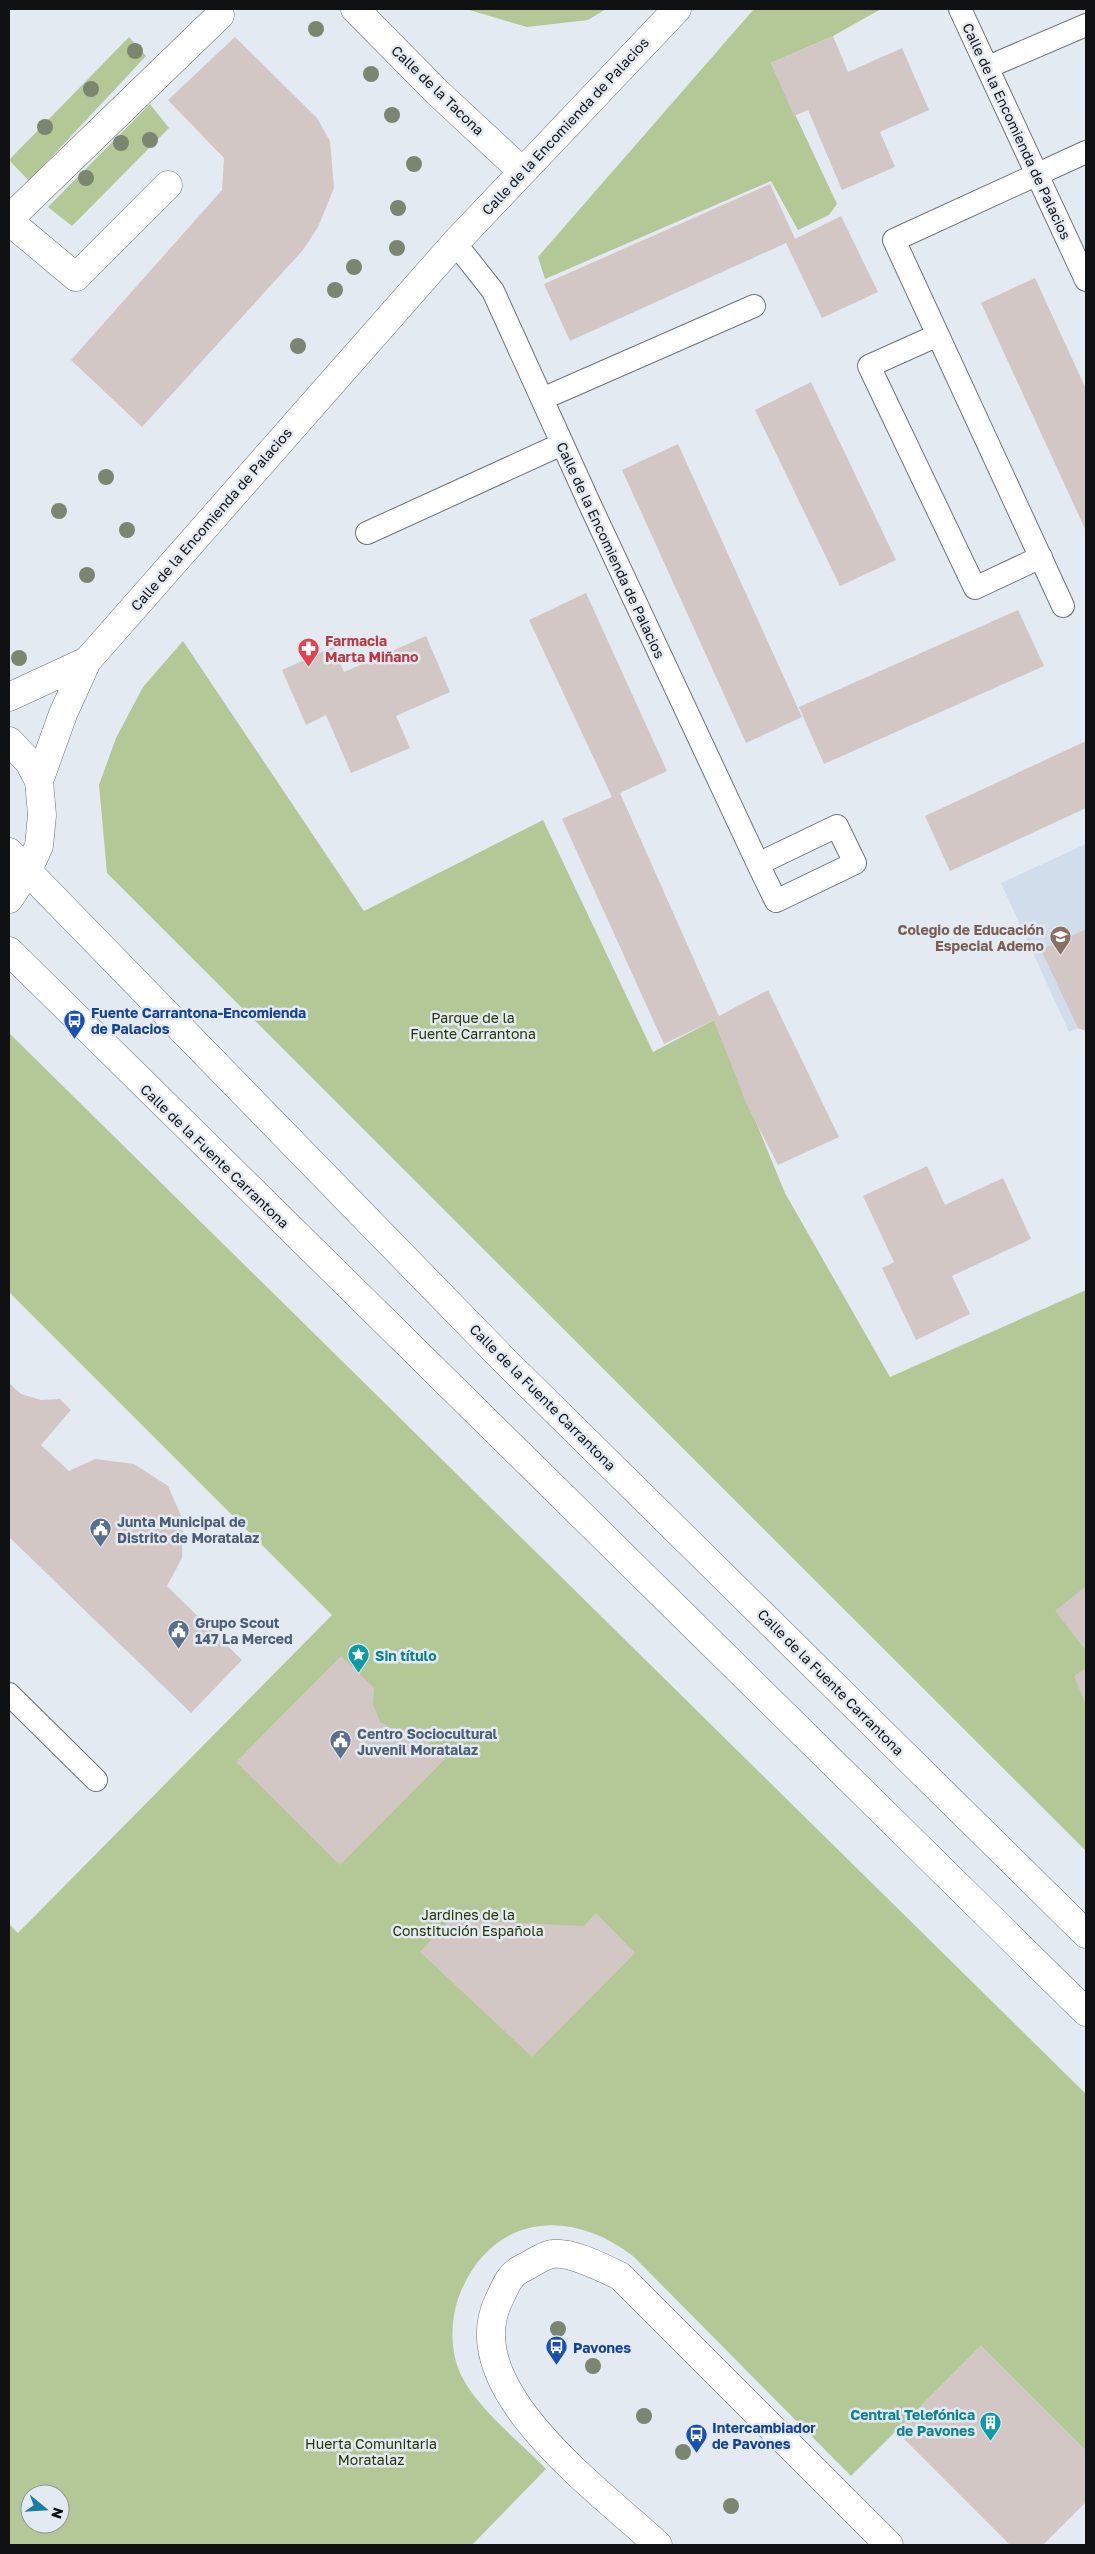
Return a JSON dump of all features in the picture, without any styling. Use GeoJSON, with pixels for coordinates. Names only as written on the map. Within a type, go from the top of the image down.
{"type":"FeatureCollection","features":[{"type":"Feature","properties":{"kind":"main road","name":"Calle de la Tacona"},"geometry":{"type":"LineString","coordinates":[[355,9],[437,92],[522,171]]}},
{"type":"Feature","properties":{"kind":"main road","name":"Calle de la Encomienda de Palacios"},"geometry":{"type":"LineString","coordinates":[[9,899],[28,870],[39,846],[42,815],[39,781],[63,714],[87,661],[454,244],[677,9]]}},
{"type":"Feature","properties":{"kind":"main road"},"geometry":{"type":"LineString","coordinates":[[168,185],[76,277],[9,220],[220,15]]}},
{"type":"Feature","properties":{"kind":"main road","name":"Calle de la Encomienda de Palacios"},"geometry":{"type":"LineString","coordinates":[[9,697],[87,661]]}},
{"type":"Feature","properties":{"kind":"main road"},"geometry":{"type":"LineString","coordinates":[[9,741],[29,762],[39,781]]}},
{"type":"Feature","properties":{"kind":"main road","name":"Calle de la Fuente Carrantona"},"geometry":{"type":"LineString","coordinates":[[9,852],[503,1359],[1086,1934]]}},
{"type":"Feature","properties":{"kind":"main road","name":"Calle de la Fuente Carrantona"},"geometry":{"type":"LineString","coordinates":[[9,951],[1086,2012]]}},
{"type":"Feature","properties":{"kind":"main road"},"geometry":{"type":"LineString","coordinates":[[658,2545],[560,2455],[530,2424],[508,2394],[491,2353],[494,2312],[512,2274],[552,2254],[588,2260],[620,2276],[889,2545]]}},
{"type":"Feature","properties":{"kind":"lane","name":"Calle de la Encomienda de Palacios"},"geometry":{"type":"LineString","coordinates":[[960,9],[1086,280]]}},
{"type":"Feature","properties":{"kind":"lane"},"geometry":{"type":"LineString","coordinates":[[988,67],[1086,25]]}},
{"type":"Feature","properties":{"kind":"lane"},"geometry":{"type":"LineString","coordinates":[[1064,606],[894,240],[1086,152]]}},
{"type":"Feature","properties":{"kind":"lane","name":"Calle de la Encomienda de Palacios"},"geometry":{"type":"LineString","coordinates":[[454,244],[494,291],[562,444],[758,864]]}},
{"type":"Feature","properties":{"kind":"lane"},"geometry":{"type":"LineString","coordinates":[[542,399],[754,306]]}},
{"type":"Feature","properties":{"kind":"lane"},"geometry":{"type":"LineString","coordinates":[[938,335],[869,366],[975,588],[1041,557]]}},
{"type":"Feature","properties":{"kind":"lane"},"geometry":{"type":"LineString","coordinates":[[367,533],[562,444]]}},
{"type":"Feature","properties":{"kind":"lane"},"geometry":{"type":"LineString","coordinates":[[9,1694],[96,1780]]}},
{"type":"Feature","properties":{"kind":"shaded area","name":"Colegio de Educación Especial Ademo"},"geometry":{"type":"Polygon","coordinates":[[[1086,844],[1086,1031],[1078,1028],[1069,1032],[1001,883],[1086,844]]]}},
{"type":"Feature","properties":{"kind":"green space"},"geometry":{"type":"Polygon","coordinates":[[[466,9],[606,9],[588,20],[527,27],[466,9]]]}},
{"type":"Feature","properties":{"kind":"green space"},"geometry":{"type":"Polygon","coordinates":[[[754,9],[881,9],[833,36],[771,63],[837,204],[829,215],[798,230],[771,181],[545,279],[538,257],[754,9]]]}},
{"type":"Feature","properties":{"kind":"green space"},"geometry":{"type":"Polygon","coordinates":[[[129,37],[146,56],[29,181],[9,160],[129,37]]]}},
{"type":"Feature","properties":{"kind":"green space"},"geometry":{"type":"Polygon","coordinates":[[[150,104],[169,128],[72,226],[48,207],[150,104]]]}},
{"type":"Feature","properties":{"kind":"green space","name":"Parque de la Fuente Carrantona"},"geometry":{"type":"Polygon","coordinates":[[[183,641],[364,911],[543,820],[653,1052],[714,1020],[785,1193],[890,1377],[1086,1290],[1086,1851],[107,873],[99,785],[116,738],[143,687],[183,641]]]}},
{"type":"Feature","properties":{"kind":"green space","name":"Jardines de la Constitución Española"},"geometry":{"type":"Polygon","coordinates":[[[9,1033],[1086,2094],[1086,2451],[981,2346],[851,2476],[633,2256],[608,2240],[582,2230],[557,2225],[532,2227],[509,2235],[489,2250],[471,2271],[455,2308],[453,2348],[462,2377],[469,2389],[489,2413],[546,2469],[472,2545],[9,2545],[9,1924],[18,1933],[332,1615],[9,1292],[9,1033]]]}},
{"type":"Feature","properties":{"kind":"building"},"geometry":{"type":"Polygon","coordinates":[[[833,36],[848,72],[902,48],[929,110],[880,132],[895,167],[842,190],[808,110],[794,116],[771,63],[833,36]]]}},
{"type":"Feature","properties":{"kind":"building"},"geometry":{"type":"Polygon","coordinates":[[[235,37],[317,118],[330,141],[334,188],[318,227],[303,250],[142,427],[71,360],[222,190],[224,158],[168,100],[235,37]]]}},
{"type":"Feature","properties":{"kind":"building"},"geometry":{"type":"Polygon","coordinates":[[[770,184],[795,239],[841,216],[878,292],[822,318],[786,243],[570,341],[544,284],[770,184]]]}},
{"type":"Feature","properties":{"kind":"building"},"geometry":{"type":"Polygon","coordinates":[[[1035,278],[1086,389],[1086,531],[981,303],[1035,278]]]}},
{"type":"Feature","properties":{"kind":"building"},"geometry":{"type":"Polygon","coordinates":[[[811,382],[896,560],[840,586],[755,410],[811,382]]]}},
{"type":"Feature","properties":{"kind":"building"},"geometry":{"type":"Polygon","coordinates":[[[678,444],[802,717],[746,743],[622,470],[678,444]]]}},
{"type":"Feature","properties":{"kind":"building"},"geometry":{"type":"Polygon","coordinates":[[[586,593],[667,771],[620,793],[719,1016],[768,990],[839,1137],[778,1165],[746,1103],[714,1020],[664,1044],[562,819],[612,797],[529,620],[586,593]]]}},
{"type":"Feature","properties":{"kind":"building"},"geometry":{"type":"Polygon","coordinates":[[[1018,610],[1044,666],[824,764],[799,707],[1018,610]]]}},
{"type":"Feature","properties":{"kind":"building"},"geometry":{"type":"Polygon","coordinates":[[[426,636],[450,692],[396,716],[410,748],[351,773],[326,715],[306,725],[282,670],[333,647],[344,672],[426,636]]]}},
{"type":"Feature","properties":{"kind":"building"},"geometry":{"type":"Polygon","coordinates":[[[1086,741],[1086,808],[950,871],[925,816],[1086,741]]]}},
{"type":"Feature","properties":{"kind":"building"},"geometry":{"type":"Polygon","coordinates":[[[1086,929],[1086,1031],[1078,1028],[1041,950],[1086,929]]]}},
{"type":"Feature","properties":{"kind":"building"},"geometry":{"type":"Polygon","coordinates":[[[927,1166],[945,1205],[1003,1178],[1031,1239],[952,1276],[970,1314],[916,1340],[882,1268],[894,1262],[863,1196],[927,1166]]]}},
{"type":"Feature","properties":{"kind":"building","name":"Junta Municipal de Distrito de Moratalaz"},"geometry":{"type":"Polygon","coordinates":[[[9,1383],[21,1394],[41,1400],[60,1399],[71,1410],[41,1445],[69,1471],[95,1459],[134,1464],[168,1486],[183,1520],[182,1558],[167,1586],[242,1660],[191,1713],[9,1537],[9,1383]]]}},
{"type":"Feature","properties":{"kind":"building"},"geometry":{"type":"Polygon","coordinates":[[[1086,1586],[1086,1647],[1084,1648],[1055,1611],[1086,1586]]]}},
{"type":"Feature","properties":{"kind":"building","name":"Centro Sociocultural Juvenil Moratalaz"},"geometry":{"type":"Polygon","coordinates":[[[341,1656],[374,1688],[373,1704],[380,1722],[398,1732],[413,1727],[445,1759],[340,1865],[236,1762],[341,1656]]]}},
{"type":"Feature","properties":{"kind":"building"},"geometry":{"type":"Polygon","coordinates":[[[1086,1668],[1086,1705],[1074,1676],[1086,1668]]]}},
{"type":"Feature","properties":{"kind":"building"},"geometry":{"type":"Polygon","coordinates":[[[460,1909],[477,1921],[584,1926],[596,1913],[635,1953],[532,2057],[420,1952],[460,1909]]]}},
{"type":"Feature","properties":{"kind":"building","name":"Central Telefónica de Pavones"},"geometry":{"type":"Polygon","coordinates":[[[981,2346],[1086,2451],[1086,2502],[1043,2545],[1010,2545],[896,2431],[981,2346]]]}},
{"type":"Feature","properties":{"kind":"place","name":"Farmacia Marta Miñano"},"geometry":{"type":"Point","coordinates":[309,667]}},
{"type":"Feature","properties":{"kind":"place","name":"Colegio de Educación Especial Ademo"},"geometry":{"type":"Point","coordinates":[1060,956]}},
{"type":"Feature","properties":{"kind":"place","name":"Fuente Carrantona-Encomienda de Palacios"},"geometry":{"type":"Point","coordinates":[75,1039]}},
{"type":"Feature","properties":{"kind":"place","name":"Junta Municipal de Distrito de Moratalaz"},"geometry":{"type":"Point","coordinates":[101,1548]}},
{"type":"Feature","properties":{"kind":"place","name":"Grupo Scout 147 La Merced"},"geometry":{"type":"Point","coordinates":[179,1649]}},
{"type":"Feature","properties":{"kind":"place","name":"Sin título"},"geometry":{"type":"Point","coordinates":[359,1674]}},
{"type":"Feature","properties":{"kind":"place","name":"Centro Sociocultural Juvenil Moratalaz"},"geometry":{"type":"Point","coordinates":[341,1760]}},
{"type":"Feature","properties":{"kind":"place","name":"Pavones"},"geometry":{"type":"Point","coordinates":[557,2366]}},
{"type":"Feature","properties":{"kind":"place","name":"Central Telefónica de Pavones"},"geometry":{"type":"Point","coordinates":[991,2441]}},
{"type":"Feature","properties":{"kind":"place","name":"Intercambiador de Pavones"},"geometry":{"type":"Point","coordinates":[696,2454]}},
{"type":"Feature","properties":{"kind":"park label","name":"Huerta Comunitaria Moratalaz"},"geometry":{"type":"Point","coordinates":[371,2452]}}]}
